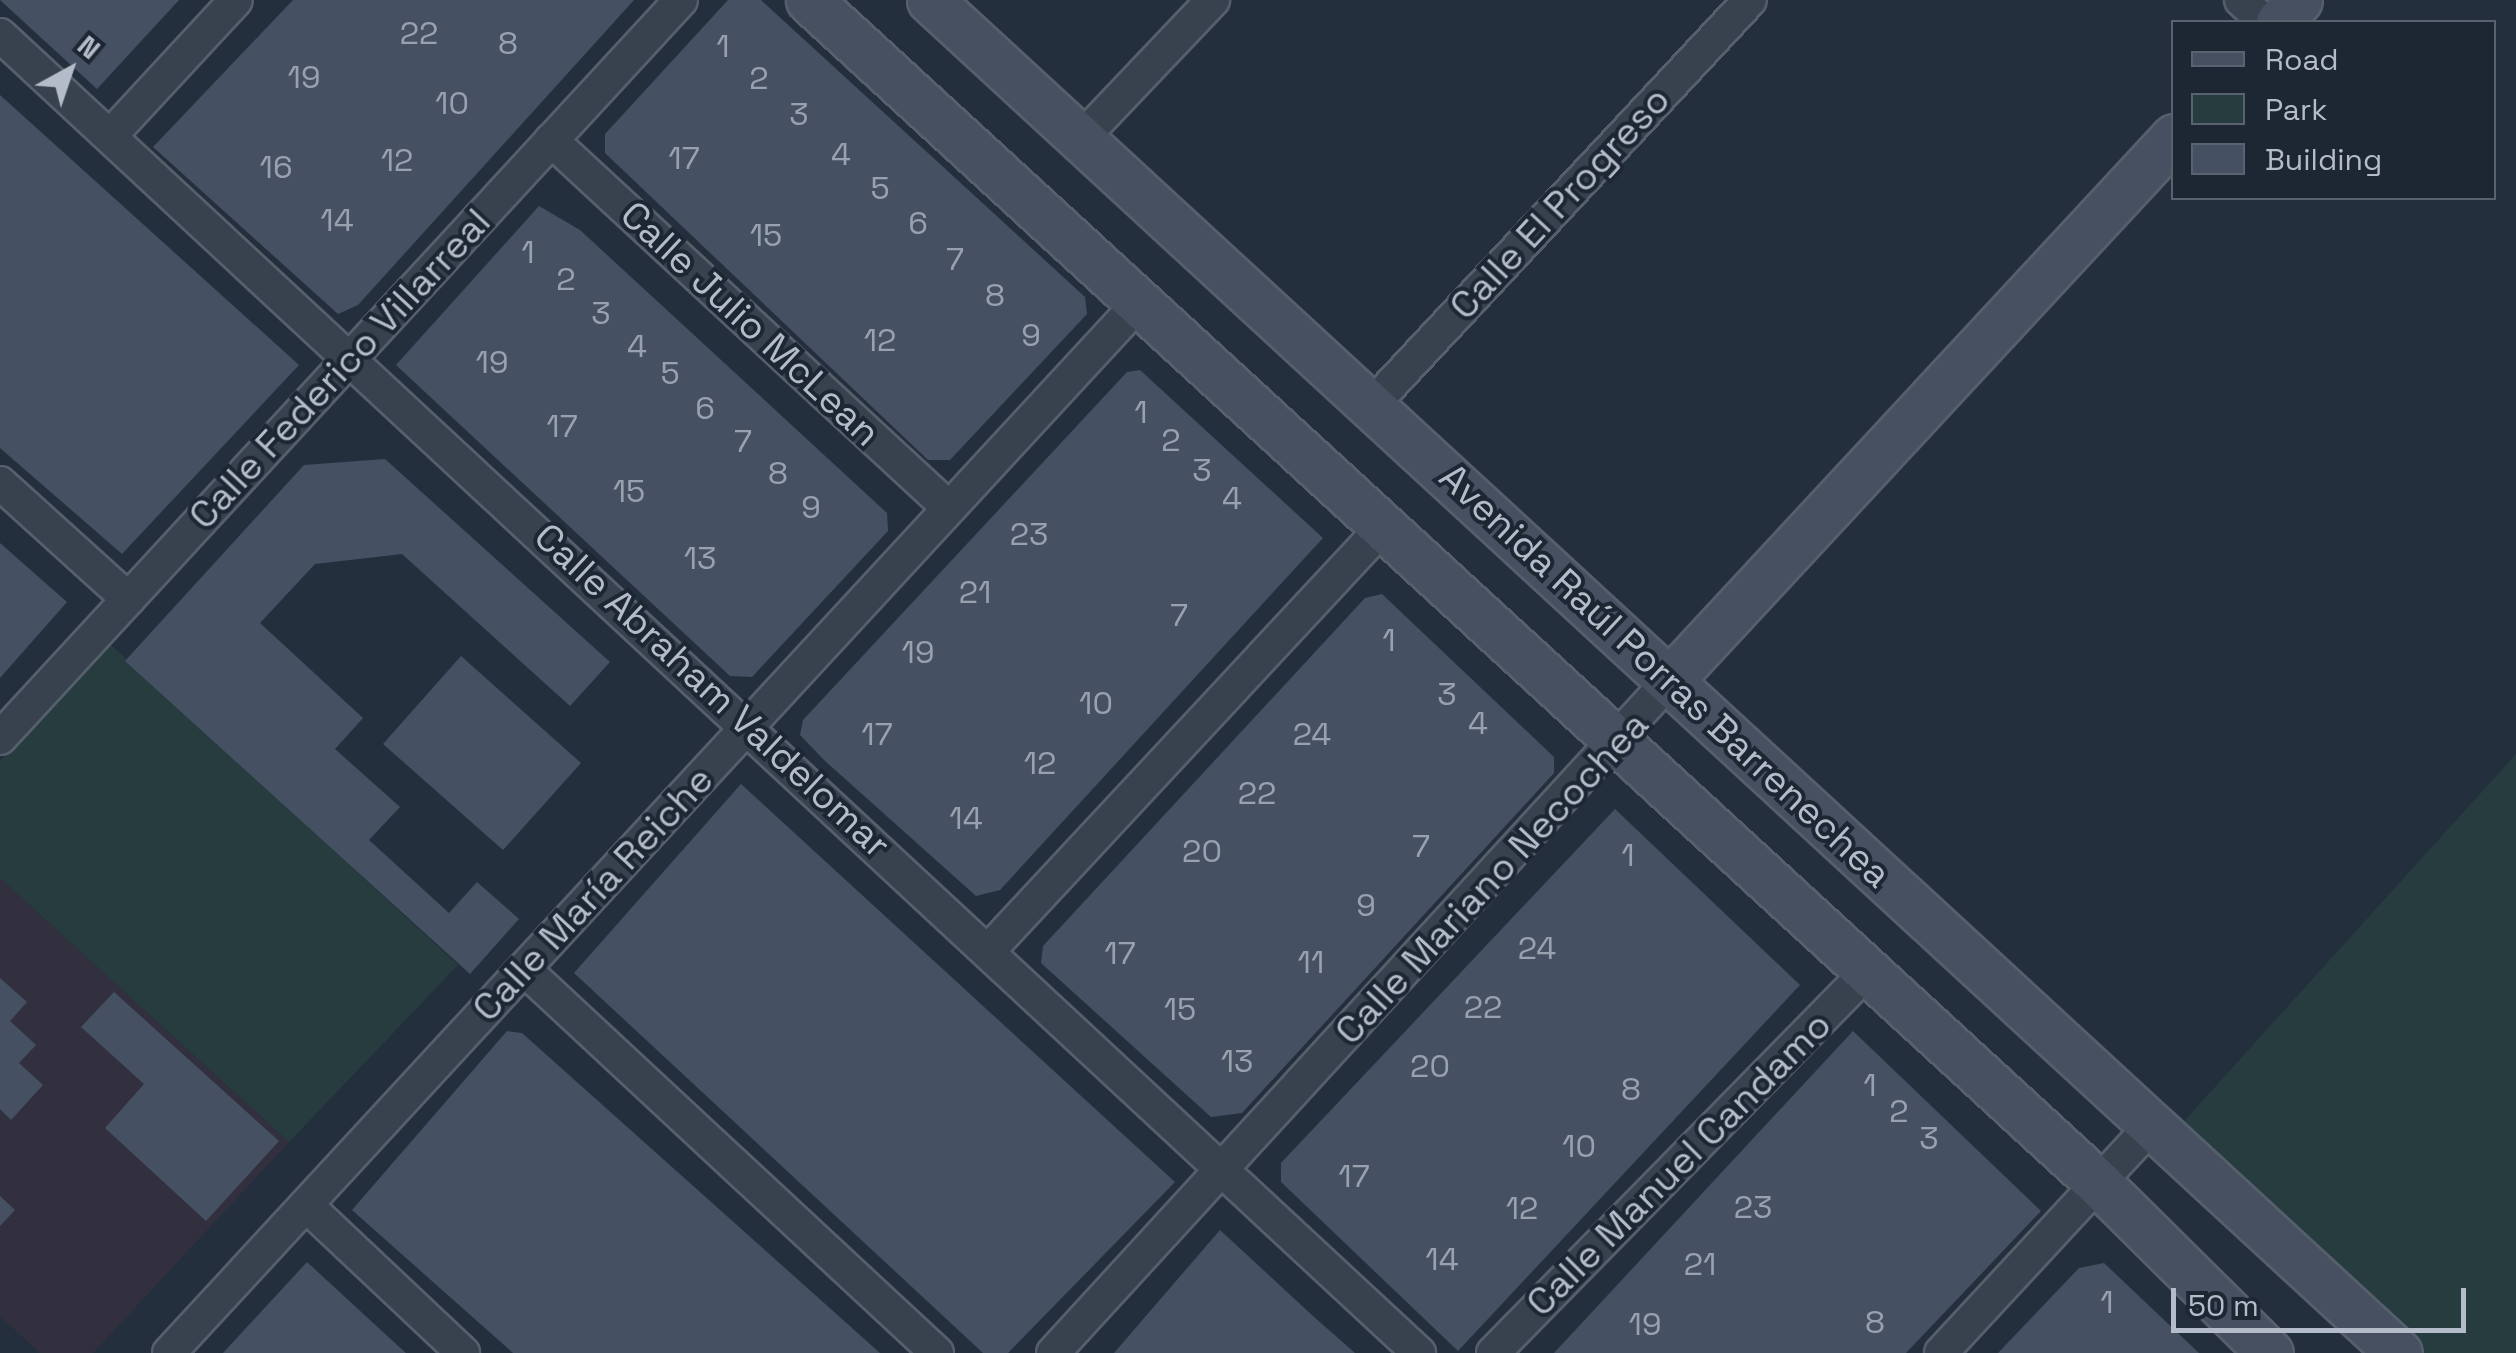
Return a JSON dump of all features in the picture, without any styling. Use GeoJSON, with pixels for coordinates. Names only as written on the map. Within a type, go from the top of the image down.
{"type":"FeatureCollection","features":[{"type":"Feature","properties":{"kind":"street"},"geometry":{"type":"LineString","coordinates":[[110,136],[236,0]]}},
{"type":"Feature","properties":{"kind":"street","name":"Calle Federico Villarreal"},"geometry":{"type":"LineString","coordinates":[[0,738],[681,0]]}},
{"type":"Feature","properties":{"kind":"street"},"geometry":{"type":"LineString","coordinates":[[809,0],[1383,527],[1615,748],[2098,1183],[2270,1353]]}},
{"type":"Feature","properties":{"kind":"street","name":"Avenida Raúl Porras Barrenechea"},"geometry":{"type":"LineString","coordinates":[[930,0],[2400,1353]]}},
{"type":"Feature","properties":{"kind":"street"},"geometry":{"type":"LineString","coordinates":[[1081,139],[1213,0]]}},
{"type":"Feature","properties":{"kind":"street","name":"Calle El Progreso"},"geometry":{"type":"LineString","coordinates":[[1371,406],[1750,0]]}},
{"type":"Feature","properties":{"kind":"street"},"geometry":{"type":"LineString","coordinates":[[2241,0],[2263,20]]}},
{"type":"Feature","properties":{"kind":"street"},"geometry":{"type":"LineString","coordinates":[[2281,20],[2300,0]]}},
{"type":"Feature","properties":{"kind":"street","name":"Calle Abraham Valdelomar"},"geometry":{"type":"LineString","coordinates":[[0,35],[992,948],[1419,1353]]}},
{"type":"Feature","properties":{"kind":"street","name":"Calle Julio McLean"},"geometry":{"type":"LineString","coordinates":[[551,140],[949,508]]}},
{"type":"Feature","properties":{"kind":"street","name":"Calle Mariano Necochea"},"geometry":{"type":"LineString","coordinates":[[1053,1353],[1615,748],[1670,680],[2171,140]]}},
{"type":"Feature","properties":{"kind":"street","name":"Calle María Reiche"},"geometry":{"type":"LineString","coordinates":[[170,1353],[1139,303]]}},
{"type":"Feature","properties":{"kind":"street"},"geometry":{"type":"LineString","coordinates":[[0,482],[128,600]]}},
{"type":"Feature","properties":{"kind":"street"},"geometry":{"type":"LineString","coordinates":[[992,948],[1383,527]]}},
{"type":"Feature","properties":{"kind":"street"},"geometry":{"type":"LineString","coordinates":[[524,969],[938,1353]]}},
{"type":"Feature","properties":{"kind":"street","name":"Calle Manuel Candamo"},"geometry":{"type":"LineString","coordinates":[[1493,1353],[1865,974]]}},
{"type":"Feature","properties":{"kind":"street"},"geometry":{"type":"LineString","coordinates":[[1940,1353],[2152,1125]]}},
{"type":"Feature","properties":{"kind":"street"},"geometry":{"type":"LineString","coordinates":[[306,1205],[463,1353]]}},
{"type":"Feature","properties":{"kind":"shaded area"},"geometry":{"type":"Polygon","coordinates":[[[0,878],[289,1142],[93,1353],[40,1353],[0,1316],[0,878]]]}},
{"type":"Feature","properties":{"kind":"green space"},"geometry":{"type":"Polygon","coordinates":[[[110,644],[458,965],[289,1142],[0,878],[0,761],[110,644]]]}},
{"type":"Feature","properties":{"kind":"green space"},"geometry":{"type":"Polygon","coordinates":[[[2516,754],[2516,1353],[2417,1353],[2176,1130],[2516,754]]]}},
{"type":"Feature","properties":{"kind":"building"},"geometry":{"type":"Polygon","coordinates":[[[0,0],[179,0],[97,89],[0,0]]]}},
{"type":"Feature","properties":{"kind":"building"},"geometry":{"type":"Polygon","coordinates":[[[293,0],[634,0],[358,305],[338,314],[153,147],[293,0]]]}},
{"type":"Feature","properties":{"kind":"building"},"geometry":{"type":"Polygon","coordinates":[[[728,0],[761,0],[1085,297],[1087,314],[950,460],[928,460],[605,153],[605,134],[728,0]]]}},
{"type":"Feature","properties":{"kind":"building"},"geometry":{"type":"Polygon","coordinates":[[[0,95],[299,365],[122,554],[0,448],[0,95]]]}},
{"type":"Feature","properties":{"kind":"building"},"geometry":{"type":"Polygon","coordinates":[[[539,206],[580,230],[887,513],[888,531],[752,677],[730,676],[396,365],[539,206]]]}},
{"type":"Feature","properties":{"kind":"building"},"geometry":{"type":"Polygon","coordinates":[[[1140,370],[1323,538],[1000,890],[976,896],[824,760],[800,735],[803,720],[1127,372],[1140,370]]]}},
{"type":"Feature","properties":{"kind":"building"},"geometry":{"type":"Polygon","coordinates":[[[385,459],[610,662],[570,706],[402,554],[315,564],[260,623],[363,718],[335,749],[400,807],[369,840],[449,913],[477,882],[519,919],[470,974],[125,661],[304,465],[385,459]]]}},
{"type":"Feature","properties":{"kind":"building"},"geometry":{"type":"Polygon","coordinates":[[[0,543],[67,602],[0,678],[0,543]]]}},
{"type":"Feature","properties":{"kind":"building"},"geometry":{"type":"Polygon","coordinates":[[[1382,594],[1554,757],[1554,773],[1242,1113],[1211,1117],[1041,963],[1043,946],[1365,598],[1382,594]]]}},
{"type":"Feature","properties":{"kind":"building"},"geometry":{"type":"Polygon","coordinates":[[[461,656],[581,763],[503,850],[383,744],[461,656]]]}},
{"type":"Feature","properties":{"kind":"building"},"geometry":{"type":"Polygon","coordinates":[[[741,784],[1175,1182],[1008,1353],[983,1353],[574,973],[741,784]]]}},
{"type":"Feature","properties":{"kind":"building"},"geometry":{"type":"Polygon","coordinates":[[[1615,809],[1800,985],[1458,1351],[1281,1182],[1281,1163],[1615,809]]]}},
{"type":"Feature","properties":{"kind":"building"},"geometry":{"type":"Polygon","coordinates":[[[0,978],[27,1002],[10,1021],[36,1045],[19,1063],[43,1085],[11,1120],[0,1109],[0,978]]]}},
{"type":"Feature","properties":{"kind":"building"},"geometry":{"type":"Polygon","coordinates":[[[114,992],[279,1141],[206,1221],[105,1128],[144,1084],[81,1027],[114,992]]]}},
{"type":"Feature","properties":{"kind":"building"},"geometry":{"type":"Polygon","coordinates":[[[507,1031],[522,1033],[880,1353],[513,1353],[352,1210],[507,1031]]]}},
{"type":"Feature","properties":{"kind":"building"},"geometry":{"type":"Polygon","coordinates":[[[1853,1031],[2041,1211],[1906,1353],[1554,1353],[1853,1031]]]}},
{"type":"Feature","properties":{"kind":"building"},"geometry":{"type":"Polygon","coordinates":[[[0,1196],[15,1210],[0,1226],[0,1196]]]}},
{"type":"Feature","properties":{"kind":"building"},"geometry":{"type":"Polygon","coordinates":[[[1220,1230],[1313,1316],[1355,1353],[1114,1353],[1220,1230]]]}},
{"type":"Feature","properties":{"kind":"building"},"geometry":{"type":"Polygon","coordinates":[[[307,1262],[396,1344],[406,1353],[223,1353],[307,1262]]]}},
{"type":"Feature","properties":{"kind":"building"},"geometry":{"type":"Polygon","coordinates":[[[2104,1263],[2199,1353],[1998,1353],[2079,1268],[2104,1263]]]}}]}
